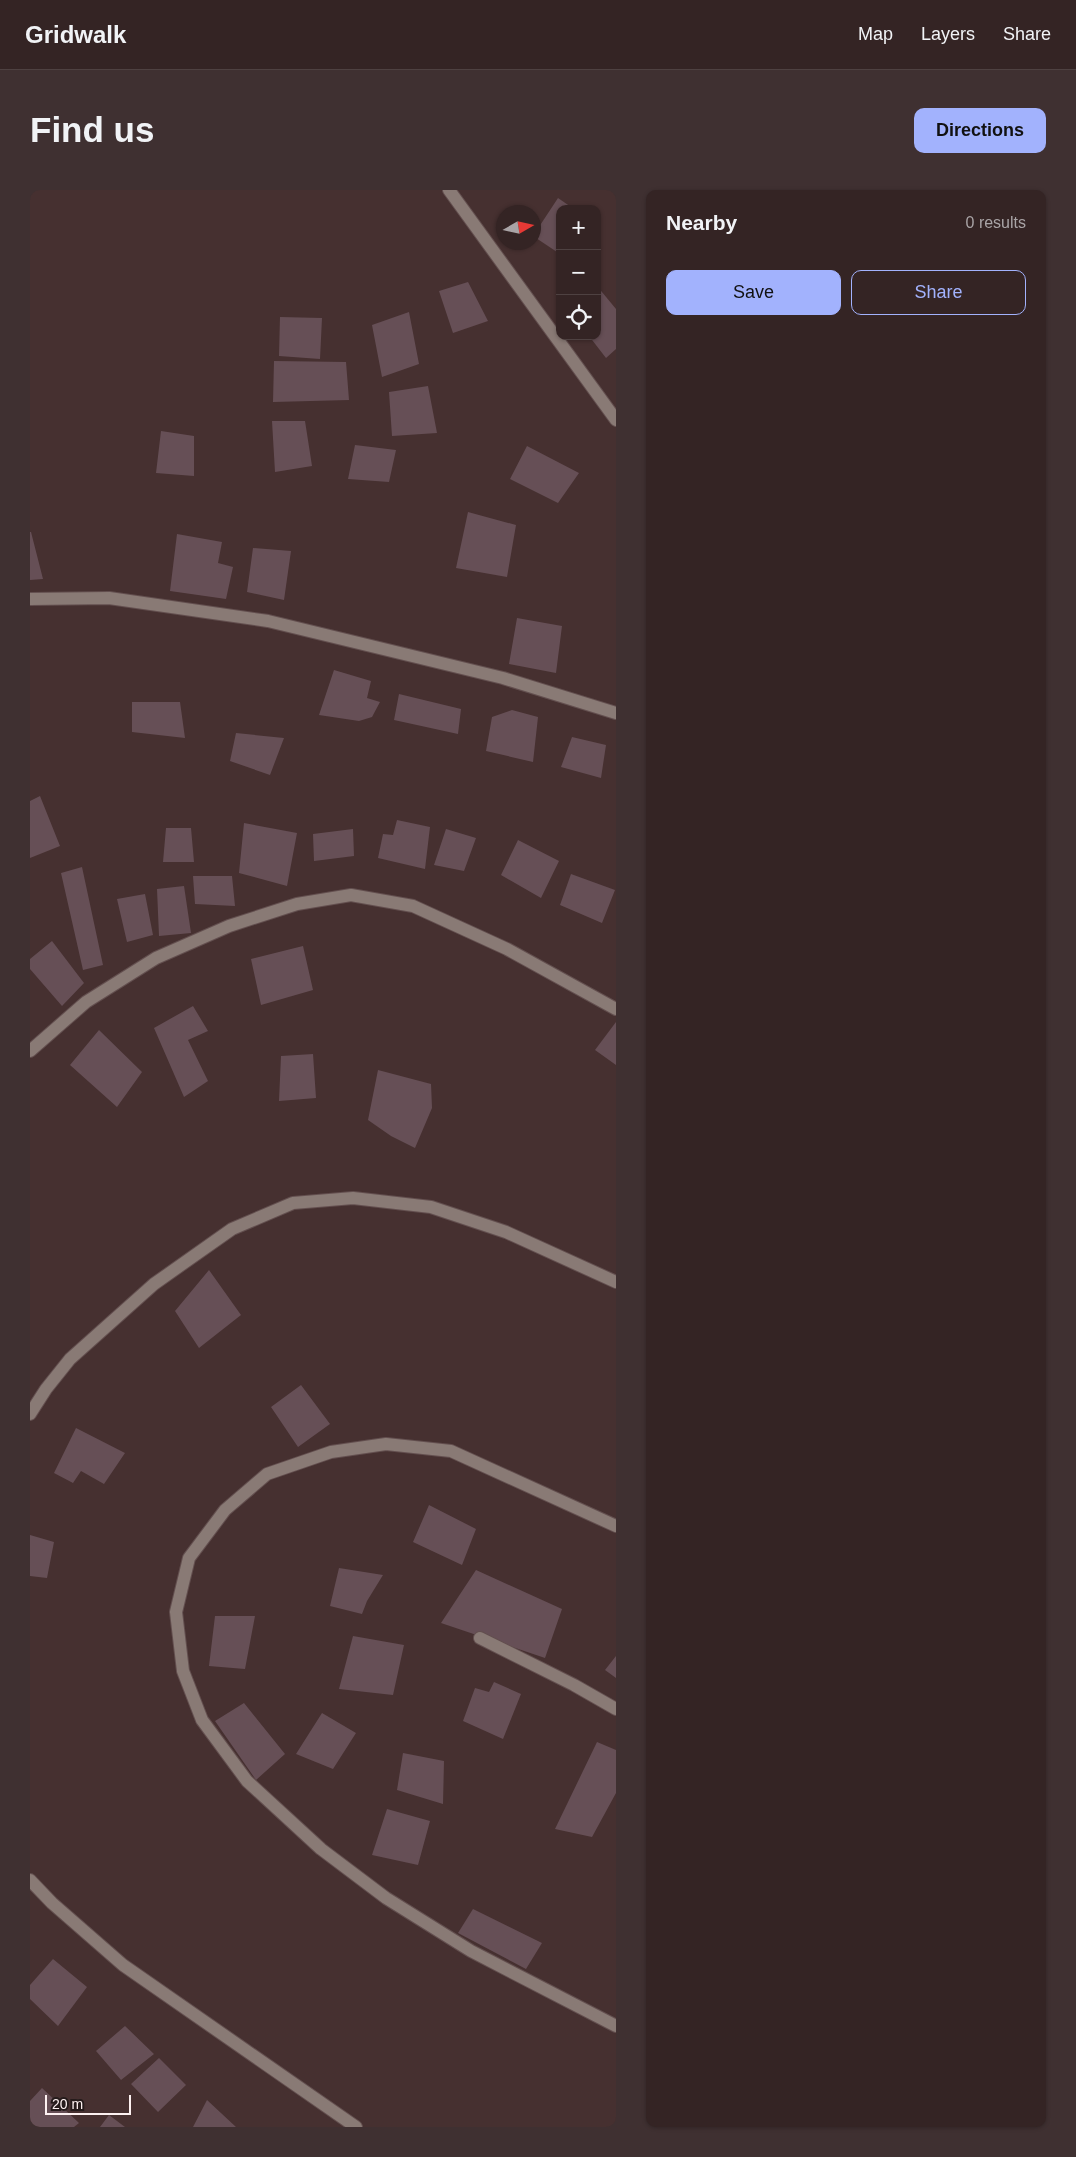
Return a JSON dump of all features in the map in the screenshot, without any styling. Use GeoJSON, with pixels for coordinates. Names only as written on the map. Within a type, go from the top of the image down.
{"type":"FeatureCollection","features":[{"type":"Feature","properties":{"kind":"street"},"geometry":{"type":"LineString","coordinates":[[449,190],[616,420]]}},
{"type":"Feature","properties":{"kind":"street"},"geometry":{"type":"LineString","coordinates":[[30,599],[109,598],[268,621],[503,678],[616,713]]}},
{"type":"Feature","properties":{"kind":"street"},"geometry":{"type":"LineString","coordinates":[[30,1052],[86,1002],[156,958],[229,926],[297,904],[351,895],[413,906],[507,949],[616,1009]]}},
{"type":"Feature","properties":{"kind":"street"},"geometry":{"type":"LineString","coordinates":[[30,1414],[46,1389],[70,1359],[154,1284],[232,1229],[293,1202],[353,1198],[431,1207],[506,1232],[616,1282]]}},
{"type":"Feature","properties":{"kind":"street"},"geometry":{"type":"LineString","coordinates":[[616,1526],[451,1451],[386,1444],[331,1452],[267,1474],[225,1510],[189,1558],[176,1612],[182,1671],[202,1720],[247,1781],[321,1849],[386,1898],[471,1951],[616,2026]]}},
{"type":"Feature","properties":{"kind":"street"},"geometry":{"type":"LineString","coordinates":[[480,1638],[574,1685],[616,1709]]}},
{"type":"Feature","properties":{"kind":"street"},"geometry":{"type":"LineString","coordinates":[[30,1880],[52,1903],[123,1965],[356,2127]]}},
{"type":"Feature","properties":{"kind":"building"},"geometry":{"type":"Polygon","coordinates":[[[558,198],[568,205],[556,205],[556,251],[541,241],[541,224],[558,198]]]}},
{"type":"Feature","properties":{"kind":"building"},"geometry":{"type":"Polygon","coordinates":[[[468,282],[488,321],[453,333],[439,291],[468,282]]]}},
{"type":"Feature","properties":{"kind":"building"},"geometry":{"type":"Polygon","coordinates":[[[601,291],[616,309],[616,349],[606,358],[592,340],[601,340],[601,291]]]}},
{"type":"Feature","properties":{"kind":"building"},"geometry":{"type":"Polygon","coordinates":[[[409,312],[419,364],[382,377],[372,325],[409,312]]]}},
{"type":"Feature","properties":{"kind":"building"},"geometry":{"type":"Polygon","coordinates":[[[280,317],[322,318],[320,359],[279,356],[280,317]]]}},
{"type":"Feature","properties":{"kind":"building"},"geometry":{"type":"Polygon","coordinates":[[[274,361],[346,362],[349,400],[273,402],[274,361]]]}},
{"type":"Feature","properties":{"kind":"building"},"geometry":{"type":"Polygon","coordinates":[[[428,386],[437,433],[392,436],[389,392],[428,386]]]}},
{"type":"Feature","properties":{"kind":"building"},"geometry":{"type":"Polygon","coordinates":[[[272,421],[305,421],[312,466],[275,472],[272,421]]]}},
{"type":"Feature","properties":{"kind":"building"},"geometry":{"type":"Polygon","coordinates":[[[161,431],[194,436],[194,476],[156,473],[161,431]]]}},
{"type":"Feature","properties":{"kind":"building"},"geometry":{"type":"Polygon","coordinates":[[[355,445],[396,450],[389,482],[348,479],[355,445]]]}},
{"type":"Feature","properties":{"kind":"building"},"geometry":{"type":"Polygon","coordinates":[[[527,446],[579,473],[558,503],[510,479],[527,446]]]}},
{"type":"Feature","properties":{"kind":"building"},"geometry":{"type":"Polygon","coordinates":[[[468,512],[516,525],[507,577],[456,568],[468,512]]]}},
{"type":"Feature","properties":{"kind":"building"},"geometry":{"type":"Polygon","coordinates":[[[31,532],[43,579],[30,580],[31,532]]]}},
{"type":"Feature","properties":{"kind":"building"},"geometry":{"type":"Polygon","coordinates":[[[177,534],[222,542],[218,563],[233,567],[226,599],[170,591],[177,534]]]}},
{"type":"Feature","properties":{"kind":"building"},"geometry":{"type":"Polygon","coordinates":[[[253,548],[291,551],[284,600],[247,592],[253,548]]]}},
{"type":"Feature","properties":{"kind":"building"},"geometry":{"type":"Polygon","coordinates":[[[517,618],[562,626],[556,673],[509,664],[517,618]]]}},
{"type":"Feature","properties":{"kind":"building"},"geometry":{"type":"Polygon","coordinates":[[[334,670],[371,681],[367,698],[380,702],[372,717],[359,721],[319,715],[334,670]]]}},
{"type":"Feature","properties":{"kind":"building"},"geometry":{"type":"Polygon","coordinates":[[[399,694],[461,709],[458,734],[394,720],[399,694]]]}},
{"type":"Feature","properties":{"kind":"building"},"geometry":{"type":"Polygon","coordinates":[[[132,702],[180,702],[185,738],[132,732],[132,702]]]}},
{"type":"Feature","properties":{"kind":"building"},"geometry":{"type":"Polygon","coordinates":[[[512,710],[538,717],[533,762],[486,751],[492,717],[512,710]]]}},
{"type":"Feature","properties":{"kind":"building"},"geometry":{"type":"Polygon","coordinates":[[[236,733],[284,738],[270,775],[230,761],[236,733]]]}},
{"type":"Feature","properties":{"kind":"building"},"geometry":{"type":"Polygon","coordinates":[[[572,737],[606,745],[601,778],[561,767],[572,737]]]}},
{"type":"Feature","properties":{"kind":"building"},"geometry":{"type":"Polygon","coordinates":[[[40,796],[60,846],[30,858],[30,801],[40,796]]]}},
{"type":"Feature","properties":{"kind":"building"},"geometry":{"type":"Polygon","coordinates":[[[397,820],[430,827],[425,869],[378,858],[383,834],[393,835],[397,820]]]}},
{"type":"Feature","properties":{"kind":"building"},"geometry":{"type":"Polygon","coordinates":[[[244,823],[297,833],[287,886],[239,873],[244,823]]]}},
{"type":"Feature","properties":{"kind":"building"},"geometry":{"type":"Polygon","coordinates":[[[166,828],[191,828],[194,862],[163,862],[166,828]]]}},
{"type":"Feature","properties":{"kind":"building"},"geometry":{"type":"Polygon","coordinates":[[[353,829],[354,856],[314,861],[313,834],[353,829]]]}},
{"type":"Feature","properties":{"kind":"building"},"geometry":{"type":"Polygon","coordinates":[[[446,829],[476,838],[464,871],[434,865],[446,829]]]}},
{"type":"Feature","properties":{"kind":"building"},"geometry":{"type":"Polygon","coordinates":[[[518,840],[559,861],[541,898],[501,875],[518,840]]]}},
{"type":"Feature","properties":{"kind":"building"},"geometry":{"type":"Polygon","coordinates":[[[82,867],[103,965],[83,970],[61,873],[82,867]]]}},
{"type":"Feature","properties":{"kind":"building"},"geometry":{"type":"Polygon","coordinates":[[[571,874],[615,890],[602,923],[560,905],[571,874]]]}},
{"type":"Feature","properties":{"kind":"building"},"geometry":{"type":"Polygon","coordinates":[[[193,876],[232,876],[235,906],[195,904],[193,876]]]}},
{"type":"Feature","properties":{"kind":"building"},"geometry":{"type":"Polygon","coordinates":[[[184,886],[191,933],[159,936],[157,889],[184,886]]]}},
{"type":"Feature","properties":{"kind":"building"},"geometry":{"type":"Polygon","coordinates":[[[145,894],[153,935],[127,942],[117,899],[145,894]]]}},
{"type":"Feature","properties":{"kind":"building"},"geometry":{"type":"Polygon","coordinates":[[[52,941],[84,983],[62,1006],[30,969],[30,959],[52,941]]]}},
{"type":"Feature","properties":{"kind":"building"},"geometry":{"type":"Polygon","coordinates":[[[303,946],[313,990],[261,1005],[251,959],[303,946]]]}},
{"type":"Feature","properties":{"kind":"building"},"geometry":{"type":"Polygon","coordinates":[[[193,1006],[208,1031],[188,1040],[208,1081],[184,1097],[154,1028],[193,1006]]]}},
{"type":"Feature","properties":{"kind":"building"},"geometry":{"type":"Polygon","coordinates":[[[616,1022],[616,1065],[595,1050],[616,1022]]]}},
{"type":"Feature","properties":{"kind":"building"},"geometry":{"type":"Polygon","coordinates":[[[99,1030],[142,1072],[117,1107],[70,1065],[99,1030]]]}},
{"type":"Feature","properties":{"kind":"building"},"geometry":{"type":"Polygon","coordinates":[[[313,1054],[316,1098],[279,1101],[281,1056],[313,1054]]]}},
{"type":"Feature","properties":{"kind":"building"},"geometry":{"type":"Polygon","coordinates":[[[378,1070],[431,1084],[432,1108],[415,1148],[391,1136],[368,1120],[378,1070]]]}},
{"type":"Feature","properties":{"kind":"building"},"geometry":{"type":"Polygon","coordinates":[[[209,1270],[241,1315],[199,1348],[175,1311],[209,1270]]]}},
{"type":"Feature","properties":{"kind":"building"},"geometry":{"type":"Polygon","coordinates":[[[301,1385],[330,1424],[298,1447],[271,1407],[301,1385]]]}},
{"type":"Feature","properties":{"kind":"building"},"geometry":{"type":"Polygon","coordinates":[[[76,1428],[125,1453],[104,1484],[81,1471],[73,1483],[54,1473],[76,1428]]]}},
{"type":"Feature","properties":{"kind":"building"},"geometry":{"type":"Polygon","coordinates":[[[429,1505],[476,1529],[462,1565],[413,1542],[429,1505]]]}},
{"type":"Feature","properties":{"kind":"building"},"geometry":{"type":"Polygon","coordinates":[[[30,1535],[54,1542],[47,1578],[30,1576],[30,1535]]]}},
{"type":"Feature","properties":{"kind":"building"},"geometry":{"type":"Polygon","coordinates":[[[339,1568],[383,1575],[367,1601],[362,1614],[330,1606],[339,1568]]]}},
{"type":"Feature","properties":{"kind":"building"},"geometry":{"type":"Polygon","coordinates":[[[476,1570],[562,1609],[545,1658],[441,1623],[476,1570]]]}},
{"type":"Feature","properties":{"kind":"building"},"geometry":{"type":"Polygon","coordinates":[[[215,1616],[255,1616],[245,1669],[209,1666],[215,1616]]]}},
{"type":"Feature","properties":{"kind":"building"},"geometry":{"type":"Polygon","coordinates":[[[353,1636],[404,1645],[393,1695],[339,1689],[353,1636]]]}},
{"type":"Feature","properties":{"kind":"building"},"geometry":{"type":"Polygon","coordinates":[[[616,1656],[616,1678],[605,1670],[616,1656]]]}},
{"type":"Feature","properties":{"kind":"building"},"geometry":{"type":"Polygon","coordinates":[[[494,1682],[521,1694],[503,1739],[463,1721],[475,1688],[489,1692],[494,1682]]]}},
{"type":"Feature","properties":{"kind":"building"},"geometry":{"type":"Polygon","coordinates":[[[244,1703],[285,1754],[256,1780],[215,1721],[244,1703]]]}},
{"type":"Feature","properties":{"kind":"building"},"geometry":{"type":"Polygon","coordinates":[[[322,1713],[356,1733],[333,1769],[296,1754],[322,1713]]]}},
{"type":"Feature","properties":{"kind":"building"},"geometry":{"type":"Polygon","coordinates":[[[597,1742],[616,1750],[616,1793],[592,1837],[555,1829],[597,1742]]]}},
{"type":"Feature","properties":{"kind":"building"},"geometry":{"type":"Polygon","coordinates":[[[403,1753],[444,1761],[443,1804],[397,1790],[403,1753]]]}},
{"type":"Feature","properties":{"kind":"building"},"geometry":{"type":"Polygon","coordinates":[[[387,1809],[430,1821],[418,1865],[372,1855],[387,1809]]]}},
{"type":"Feature","properties":{"kind":"building"},"geometry":{"type":"Polygon","coordinates":[[[473,1909],[542,1943],[526,1969],[458,1933],[473,1909]]]}},
{"type":"Feature","properties":{"kind":"building"},"geometry":{"type":"Polygon","coordinates":[[[53,1959],[87,1987],[58,2026],[30,1999],[30,1985],[53,1959]]]}},
{"type":"Feature","properties":{"kind":"building"},"geometry":{"type":"Polygon","coordinates":[[[125,2026],[154,2054],[121,2080],[96,2051],[125,2026]]]}},
{"type":"Feature","properties":{"kind":"building"},"geometry":{"type":"Polygon","coordinates":[[[159,2058],[186,2085],[158,2112],[131,2084],[159,2058]]]}},
{"type":"Feature","properties":{"kind":"building"},"geometry":{"type":"Polygon","coordinates":[[[42,2088],[79,2123],[74,2127],[30,2127],[30,2101],[42,2088]]]}},
{"type":"Feature","properties":{"kind":"building"},"geometry":{"type":"Polygon","coordinates":[[[207,2100],[236,2127],[193,2127],[207,2100]]]}},
{"type":"Feature","properties":{"kind":"building"},"geometry":{"type":"Polygon","coordinates":[[[109,2115],[125,2127],[100,2127],[109,2115]]]}}]}
